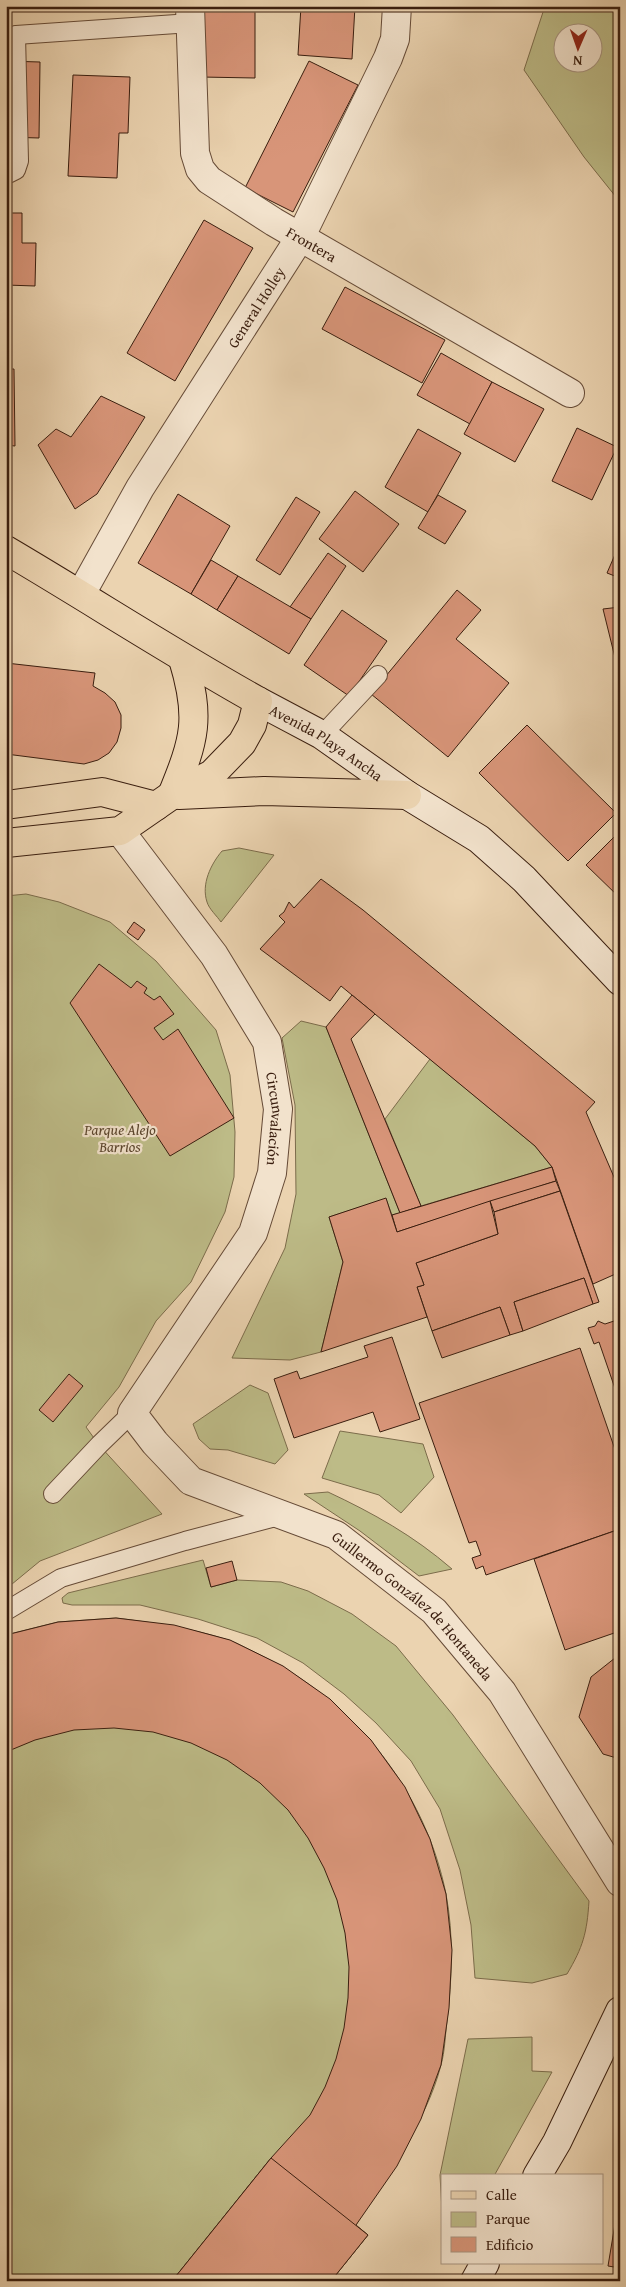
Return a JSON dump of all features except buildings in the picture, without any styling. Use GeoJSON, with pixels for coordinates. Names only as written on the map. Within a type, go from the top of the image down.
{"type":"FeatureCollection","features":[{"type":"Feature","properties":{"kind":"main road","name":"Avenida Playa Ancha"},"geometry":{"type":"LineString","coordinates":[[6,550],[80,594],[182,659],[258,701]]}},
{"type":"Feature","properties":{"kind":"main road"},"geometry":{"type":"LineString","coordinates":[[164,801],[188,756],[195,719],[192,688],[182,659]]}},
{"type":"Feature","properties":{"kind":"main road"},"geometry":{"type":"LineString","coordinates":[[6,843],[120,831],[164,801],[212,774],[242,743],[252,725],[258,701]]}},
{"type":"Feature","properties":{"kind":"main road"},"geometry":{"type":"LineString","coordinates":[[6,805],[102,792],[164,801],[264,791],[407,795]]}},
{"type":"Feature","properties":{"kind":"street","name":"General Holley"},"geometry":{"type":"LineString","coordinates":[[80,594],[140,488],[301,236],[388,58],[396,39],[398,6]]}},
{"type":"Feature","properties":{"kind":"street","name":"Frontera"},"geometry":{"type":"LineString","coordinates":[[191,14],[195,153],[200,169],[209,180],[570,393]]}},
{"type":"Feature","properties":{"kind":"street","name":"Avenida Playa Ancha"},"geometry":{"type":"LineString","coordinates":[[258,701],[322,735],[407,795],[479,839],[524,879],[619,978]]}},
{"type":"Feature","properties":{"kind":"street","name":"Circunvalación"},"geometry":{"type":"LineString","coordinates":[[120,831],[214,955],[267,1042],[278,1109],[272,1174],[253,1233],[132,1413]]}},
{"type":"Feature","properties":{"kind":"street","name":"Guillermo González de Hontaneda"},"geometry":{"type":"LineString","coordinates":[[132,1413],[155,1443],[191,1480],[336,1535],[434,1611],[502,1692],[620,1882]]}},
{"type":"Feature","properties":{"kind":"street"},"geometry":{"type":"LineString","coordinates":[[538,2174],[557,2142],[620,2011]]}},
{"type":"Feature","properties":{"kind":"street"},"geometry":{"type":"LineString","coordinates":[[475,2281],[484,2264]]}},
{"type":"Feature","properties":{"kind":"lane"},"geometry":{"type":"LineString","coordinates":[[6,175],[16,170],[19,161],[11,36],[191,14]]}},
{"type":"Feature","properties":{"kind":"lane"},"geometry":{"type":"LineString","coordinates":[[322,735],[378,675]]}},
{"type":"Feature","properties":{"kind":"lane"},"geometry":{"type":"LineString","coordinates":[[53,1494],[132,1413]]}},
{"type":"Feature","properties":{"kind":"lane"},"geometry":{"type":"LineString","coordinates":[[6,1611],[61,1578],[185,1541],[283,1515]]}},
{"type":"Feature","properties":{"kind":"green space"},"geometry":{"type":"Polygon","coordinates":[[[545,6],[620,6],[620,202],[584,157],[524,70],[545,6]]]}},
{"type":"Feature","properties":{"kind":"green space"},"geometry":{"type":"Polygon","coordinates":[[[239,848],[274,855],[221,922],[207,902],[205,895],[206,881],[214,862],[222,851],[239,848]]]}},
{"type":"Feature","properties":{"kind":"green space","name":"Parque Alejo Barrios"},"geometry":{"type":"Polygon","coordinates":[[[26,894],[59,902],[110,922],[156,961],[216,1030],[230,1075],[235,1132],[234,1177],[225,1212],[191,1282],[156,1321],[119,1387],[86,1427],[99,1445],[162,1514],[40,1561],[6,1589],[6,896],[26,894]]]}},
{"type":"Feature","properties":{"kind":"green space"},"geometry":{"type":"Polygon","coordinates":[[[301,1021],[326,1027],[400,1213],[392,1215],[386,1199],[329,1217],[343,1262],[321,1352],[290,1360],[232,1358],[285,1248],[296,1194],[295,1105],[282,1038],[301,1021]]]}},
{"type":"Feature","properties":{"kind":"green space"},"geometry":{"type":"Polygon","coordinates":[[[430,1059],[535,1146],[552,1167],[421,1206],[385,1119],[430,1059]]]}},
{"type":"Feature","properties":{"kind":"green space"},"geometry":{"type":"Polygon","coordinates":[[[250,1385],[268,1393],[288,1450],[275,1464],[228,1450],[210,1449],[199,1439],[193,1424],[250,1385]]]}},
{"type":"Feature","properties":{"kind":"green space"},"geometry":{"type":"Polygon","coordinates":[[[340,1431],[423,1444],[434,1477],[401,1513],[379,1495],[322,1478],[340,1431]]]}},
{"type":"Feature","properties":{"kind":"green space"},"geometry":{"type":"Polygon","coordinates":[[[328,1492],[393,1526],[423,1546],[452,1569],[419,1576],[360,1531],[304,1494],[328,1492]]]}},
{"type":"Feature","properties":{"kind":"green space"},"geometry":{"type":"Polygon","coordinates":[[[203,1560],[211,1587],[237,1580],[281,1582],[308,1591],[352,1614],[396,1646],[453,1715],[589,1901],[583,1939],[577,1956],[567,1974],[532,1983],[475,1978],[471,1925],[460,1870],[440,1809],[411,1761],[376,1723],[344,1694],[303,1663],[257,1638],[198,1619],[140,1605],[72,1605],[63,1603],[62,1598],[68,1593],[203,1560]]]}},
{"type":"Feature","properties":{"kind":"green space"},"geometry":{"type":"Polygon","coordinates":[[[116,1618],[187,1629],[232,1641],[291,1672],[323,1695],[353,1722],[379,1751],[402,1784],[421,1819],[436,1855],[449,1910],[451,1942],[450,1989],[442,2060],[426,2107],[356,2225],[331,2281],[6,2281],[6,1635],[58,1622],[116,1618]]]}},
{"type":"Feature","properties":{"kind":"green space"},"geometry":{"type":"Polygon","coordinates":[[[532,2037],[532,2071],[552,2072],[495,2174],[441,2174],[441,2193],[440,2175],[468,2039],[532,2037]]]}}]}
